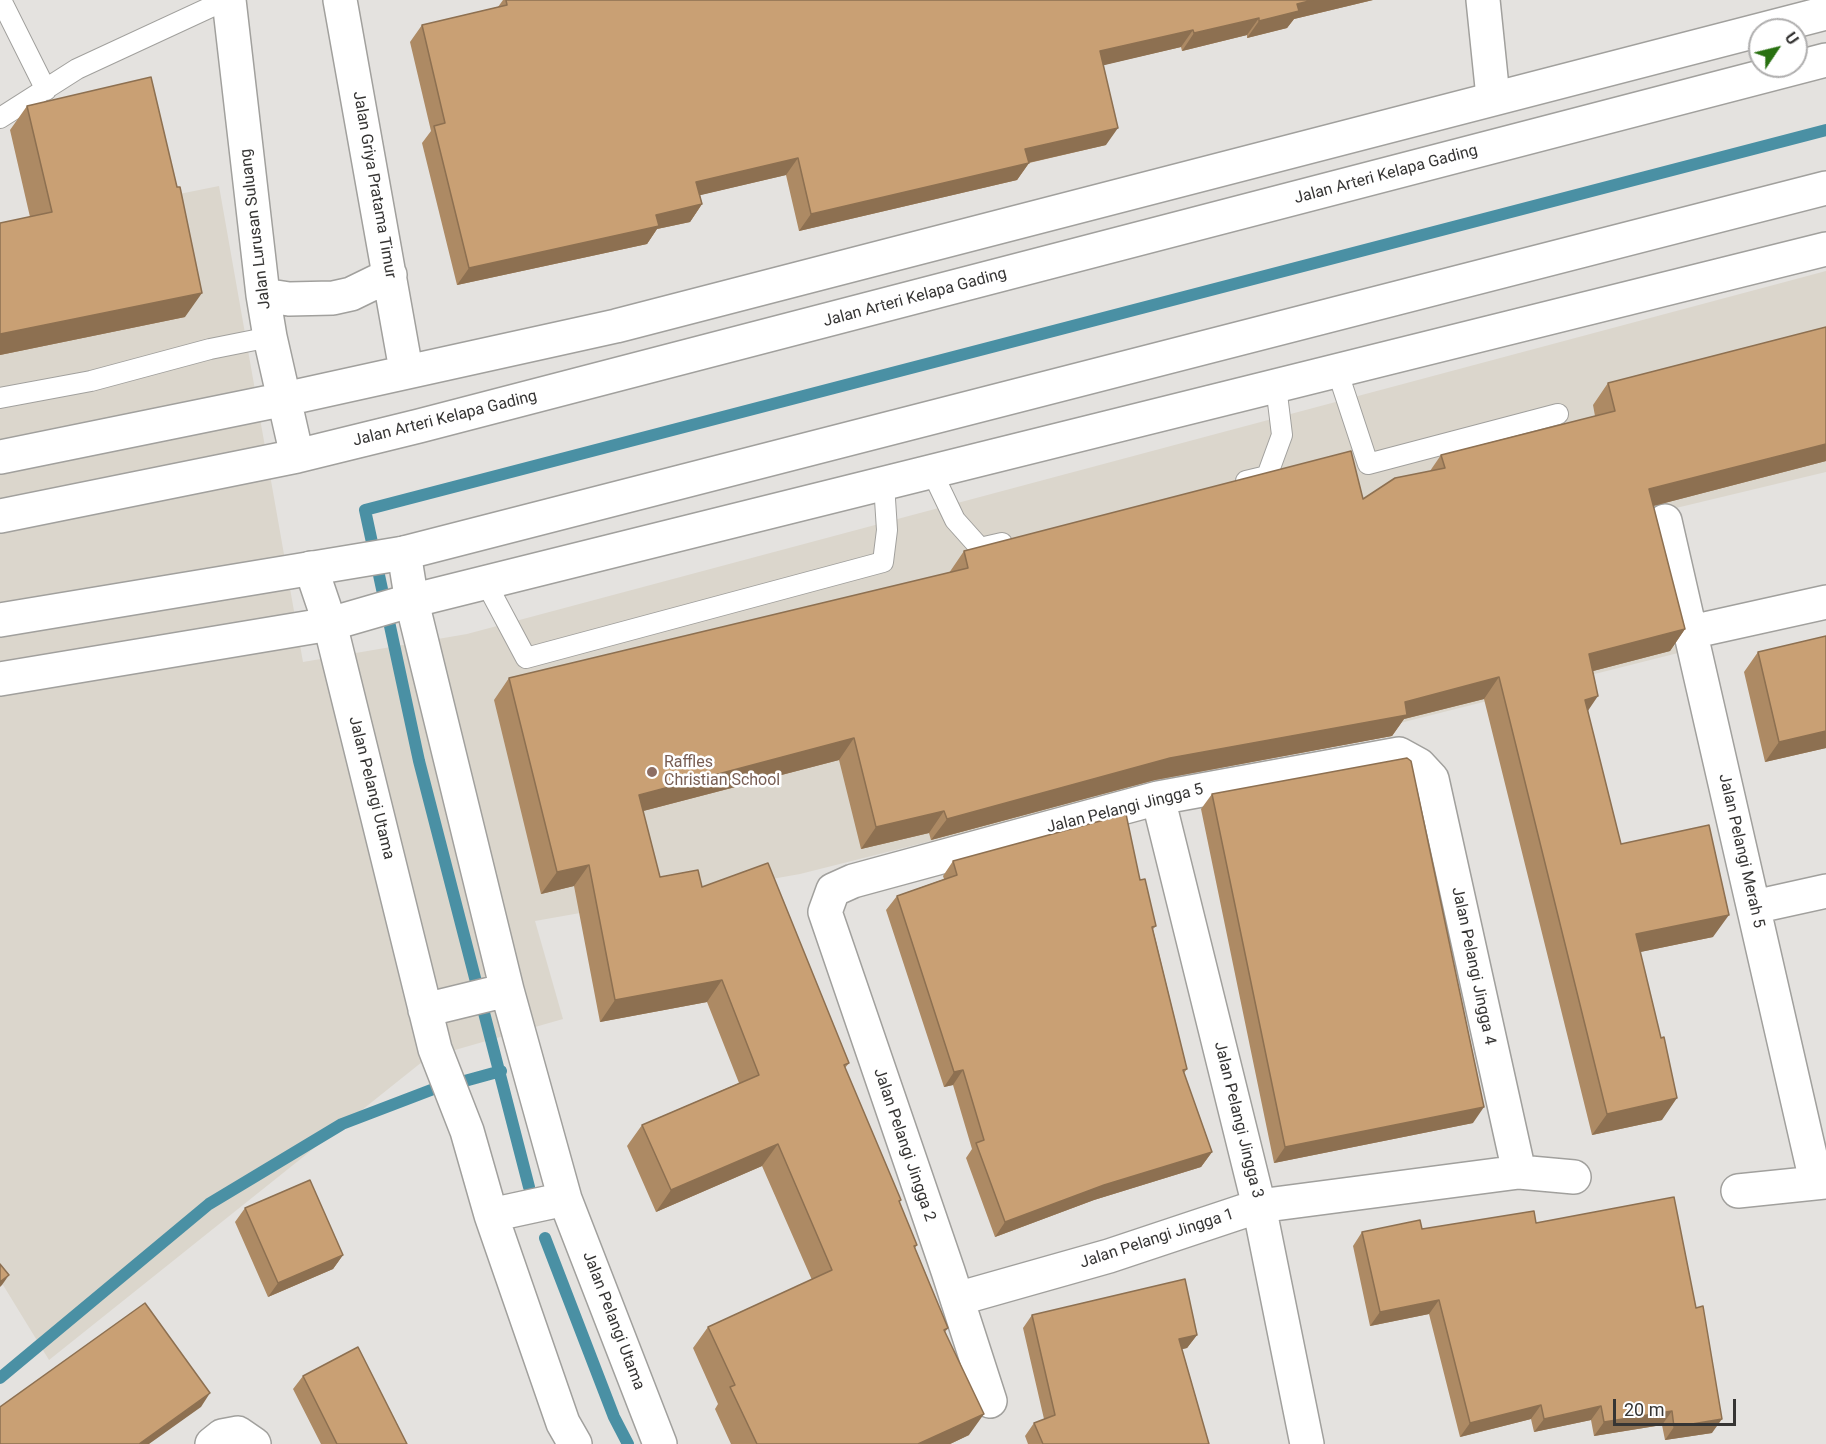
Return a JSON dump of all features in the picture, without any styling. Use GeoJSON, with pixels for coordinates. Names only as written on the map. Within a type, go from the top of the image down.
{"type":"FeatureCollection","features":[{"type":"Feature","properties":{"kind":"street","name":"Jalan Lurusan Suluang"},"geometry":{"type":"LineString","coordinates":[[228,0],[263,295],[270,337],[297,456]]}},
{"type":"Feature","properties":{"kind":"street","name":"Jalan Griya Pratama Timur"},"geometry":{"type":"LineString","coordinates":[[340,0],[406,370]]}},
{"type":"Feature","properties":{"kind":"street"},"geometry":{"type":"LineString","coordinates":[[1483,0],[1493,97]]}},
{"type":"Feature","properties":{"kind":"street"},"geometry":{"type":"LineString","coordinates":[[0,457],[285,399],[406,370],[616,326],[1493,97],[1826,13]]}},
{"type":"Feature","properties":{"kind":"street","name":"Jalan Arteri Kelapa Gading"},"geometry":{"type":"LineString","coordinates":[[0,516],[297,456],[629,373],[1826,60]]}},
{"type":"Feature","properties":{"kind":"street"},"geometry":{"type":"LineString","coordinates":[[0,620],[398,554],[1826,188]]}},
{"type":"Feature","properties":{"kind":"street"},"geometry":{"type":"LineString","coordinates":[[0,679],[344,620],[1826,249]]}},
{"type":"Feature","properties":{"kind":"street"},"geometry":{"type":"LineString","coordinates":[[263,295],[290,299],[333,298],[351,294],[390,275]]}},
{"type":"Feature","properties":{"kind":"street"},"geometry":{"type":"LineString","coordinates":[[616,326],[629,373]]}},
{"type":"Feature","properties":{"kind":"street","name":"Jalan Pelangi Merah 5"},"geometry":{"type":"LineString","coordinates":[[1665,521],[1754,907],[1821,1182]]}},
{"type":"Feature","properties":{"kind":"street","name":"Jalan Pelangi Utama"},"geometry":{"type":"LineString","coordinates":[[398,554],[405,603],[496,992],[565,1199],[660,1444]]}},
{"type":"Feature","properties":{"kind":"street","name":"Jalan Pelangi Utama"},"geometry":{"type":"LineString","coordinates":[[311,568],[344,620],[431,1009],[435,1049],[467,1131],[491,1215],[563,1423],[574,1444]]}},
{"type":"Feature","properties":{"kind":"street"},"geometry":{"type":"LineString","coordinates":[[1691,632],[1826,602]]}},
{"type":"Feature","properties":{"kind":"street","name":"Jalan Pelangi Jingga 5"},"geometry":{"type":"LineString","coordinates":[[833,890],[853,881],[1158,798],[1399,754],[1419,765]]}},
{"type":"Feature","properties":{"kind":"street","name":"Jalan Pelangi Jingga 4"},"geometry":{"type":"LineString","coordinates":[[1419,765],[1432,779],[1519,1172]]}},
{"type":"Feature","properties":{"kind":"street","name":"Jalan Pelangi Jingga 3"},"geometry":{"type":"LineString","coordinates":[[1158,798],[1259,1206],[1307,1444]]}},
{"type":"Feature","properties":{"kind":"street","name":"Jalan Pelangi Jingga 2"},"geometry":{"type":"LineString","coordinates":[[833,890],[825,912],[990,1401]]}},
{"type":"Feature","properties":{"kind":"street"},"geometry":{"type":"LineString","coordinates":[[1754,907],[1826,891]]}},
{"type":"Feature","properties":{"kind":"street"},"geometry":{"type":"LineString","coordinates":[[431,1009],[496,992]]}},
{"type":"Feature","properties":{"kind":"street","name":"Jalan Pelangi Jingga 1"},"geometry":{"type":"LineString","coordinates":[[957,1299],[1109,1256],[1259,1206],[1519,1172],[1574,1177]]}},
{"type":"Feature","properties":{"kind":"street"},"geometry":{"type":"LineString","coordinates":[[1738,1191],[1821,1182]]}},
{"type":"Feature","properties":{"kind":"street"},"geometry":{"type":"LineString","coordinates":[[491,1215],[565,1199]]}},
{"type":"Feature","properties":{"kind":"lane"},"geometry":{"type":"LineString","coordinates":[[1,0],[46,90]]}},
{"type":"Feature","properties":{"kind":"lane"},"geometry":{"type":"LineString","coordinates":[[0,118],[77,69],[228,0]]}},
{"type":"Feature","properties":{"kind":"lane"},"geometry":{"type":"LineString","coordinates":[[0,398],[90,381],[270,337]]}},
{"type":"Feature","properties":{"kind":"lane"},"geometry":{"type":"LineString","coordinates":[[1337,370],[1368,464],[1558,414]]}},
{"type":"Feature","properties":{"kind":"lane"},"geometry":{"type":"LineString","coordinates":[[1233,484],[1268,476],[1282,435],[1276,386]]}},
{"type":"Feature","properties":{"kind":"lane"},"geometry":{"type":"LineString","coordinates":[[932,472],[955,520],[980,548],[1026,537]]}},
{"type":"Feature","properties":{"kind":"lane"},"geometry":{"type":"LineString","coordinates":[[486,583],[526,658],[883,562],[887,530],[884,484]]}},
{"type":"Feature","properties":{"kind":"shaded area"},"geometry":{"type":"Polygon","coordinates":[[[219,186],[303,662],[467,634],[1826,271],[1826,472],[1651,514],[1682,652],[800,874],[535,921],[563,1019],[427,1058],[49,1360],[0,1280],[0,230],[219,186]]]}},
{"type":"Feature","properties":{"kind":"building"},"geometry":{"type":"Polygon","coordinates":[[[506,0],[1313,0],[1297,4],[1299,11],[1259,21],[1259,18],[1194,33],[1193,30],[1100,51],[1118,128],[1025,149],[1029,163],[811,214],[798,158],[696,182],[702,204],[656,215],[659,226],[469,268],[434,126],[445,123],[422,25],[507,5],[506,0]]]}},
{"type":"Feature","properties":{"kind":"building"},"geometry":{"type":"Polygon","coordinates":[[[151,77],[177,187],[180,187],[202,293],[0,334],[0,223],[52,212],[27,106],[151,77]]]}},
{"type":"Feature","properties":{"kind":"building"},"geometry":{"type":"Polygon","coordinates":[[[1826,327],[1826,444],[1649,489],[1685,629],[1589,654],[1598,696],[1585,700],[1621,844],[1709,825],[1729,915],[1636,934],[1661,1038],[1664,1037],[1677,1098],[1607,1114],[1499,677],[1405,702],[1407,715],[1170,758],[947,819],[944,811],[876,827],[854,738],[639,795],[660,877],[698,870],[702,887],[768,863],[849,1063],[844,1065],[901,1200],[899,1201],[917,1245],[914,1246],[948,1328],[944,1330],[984,1414],[918,1444],[757,1444],[730,1387],[735,1385],[708,1327],[832,1270],[778,1144],[671,1190],[642,1125],[759,1075],[722,980],[615,1000],[589,865],[557,872],[509,678],[968,568],[964,551],[1351,451],[1363,499],[1395,478],[1445,468],[1441,455],[1615,411],[1608,383],[1826,327]]]}},
{"type":"Feature","properties":{"kind":"building"},"geometry":{"type":"Polygon","coordinates":[[[1826,636],[1826,731],[1779,742],[1758,652],[1826,636]]]}},
{"type":"Feature","properties":{"kind":"building"},"geometry":{"type":"Polygon","coordinates":[[[1407,758],[1411,761],[1484,1107],[1285,1147],[1212,794],[1407,758]]]}},
{"type":"Feature","properties":{"kind":"building"},"geometry":{"type":"Polygon","coordinates":[[[1126,814],[1140,880],[1145,879],[1156,926],[1152,927],[1187,1069],[1183,1070],[1212,1152],[1104,1185],[1005,1222],[976,1143],[984,1140],[963,1070],[954,1072],[897,896],[957,875],[953,861],[1126,814]]]}},
{"type":"Feature","properties":{"kind":"building"},"geometry":{"type":"Polygon","coordinates":[[[310,1180],[343,1255],[278,1283],[245,1208],[310,1180]]]}},
{"type":"Feature","properties":{"kind":"building"},"geometry":{"type":"Polygon","coordinates":[[[1674,1197],[1696,1308],[1703,1306],[1722,1419],[1674,1427],[1672,1411],[1604,1422],[1601,1406],[1544,1419],[1541,1405],[1470,1423],[1439,1300],[1380,1312],[1362,1232],[1420,1220],[1422,1229],[1534,1211],[1536,1223],[1674,1197]]]}},
{"type":"Feature","properties":{"kind":"building"},"geometry":{"type":"Polygon","coordinates":[[[0,1264],[9,1275],[0,1282],[0,1264]]]}},
{"type":"Feature","properties":{"kind":"building"},"geometry":{"type":"Polygon","coordinates":[[[1185,1279],[1197,1335],[1179,1339],[1209,1444],[1043,1444],[1034,1423],[1055,1415],[1032,1315],[1185,1279]]]}},
{"type":"Feature","properties":{"kind":"building"},"geometry":{"type":"Polygon","coordinates":[[[145,1303],[210,1393],[139,1444],[0,1444],[0,1407],[145,1303]]]}},
{"type":"Feature","properties":{"kind":"building"},"geometry":{"type":"Polygon","coordinates":[[[358,1347],[407,1444],[337,1444],[303,1376],[358,1347]]]}},
{"type":"Feature","properties":{"kind":"waterway"},"geometry":{"type":"LineString","coordinates":[[529,1187],[419,761],[365,510],[1826,130]]}},
{"type":"Feature","properties":{"kind":"waterway"},"geometry":{"type":"LineString","coordinates":[[461,1082],[501,1071]]}},
{"type":"Feature","properties":{"kind":"waterway"},"geometry":{"type":"LineString","coordinates":[[0,1378],[209,1204],[342,1124],[431,1090]]}},
{"type":"Feature","properties":{"kind":"waterway"},"geometry":{"type":"LineString","coordinates":[[545,1238],[614,1417],[628,1444]]}},
{"type":"Feature","properties":{"kind":"place","name":"Raffles Christian School"},"geometry":{"type":"Point","coordinates":[652,772]}}]}
